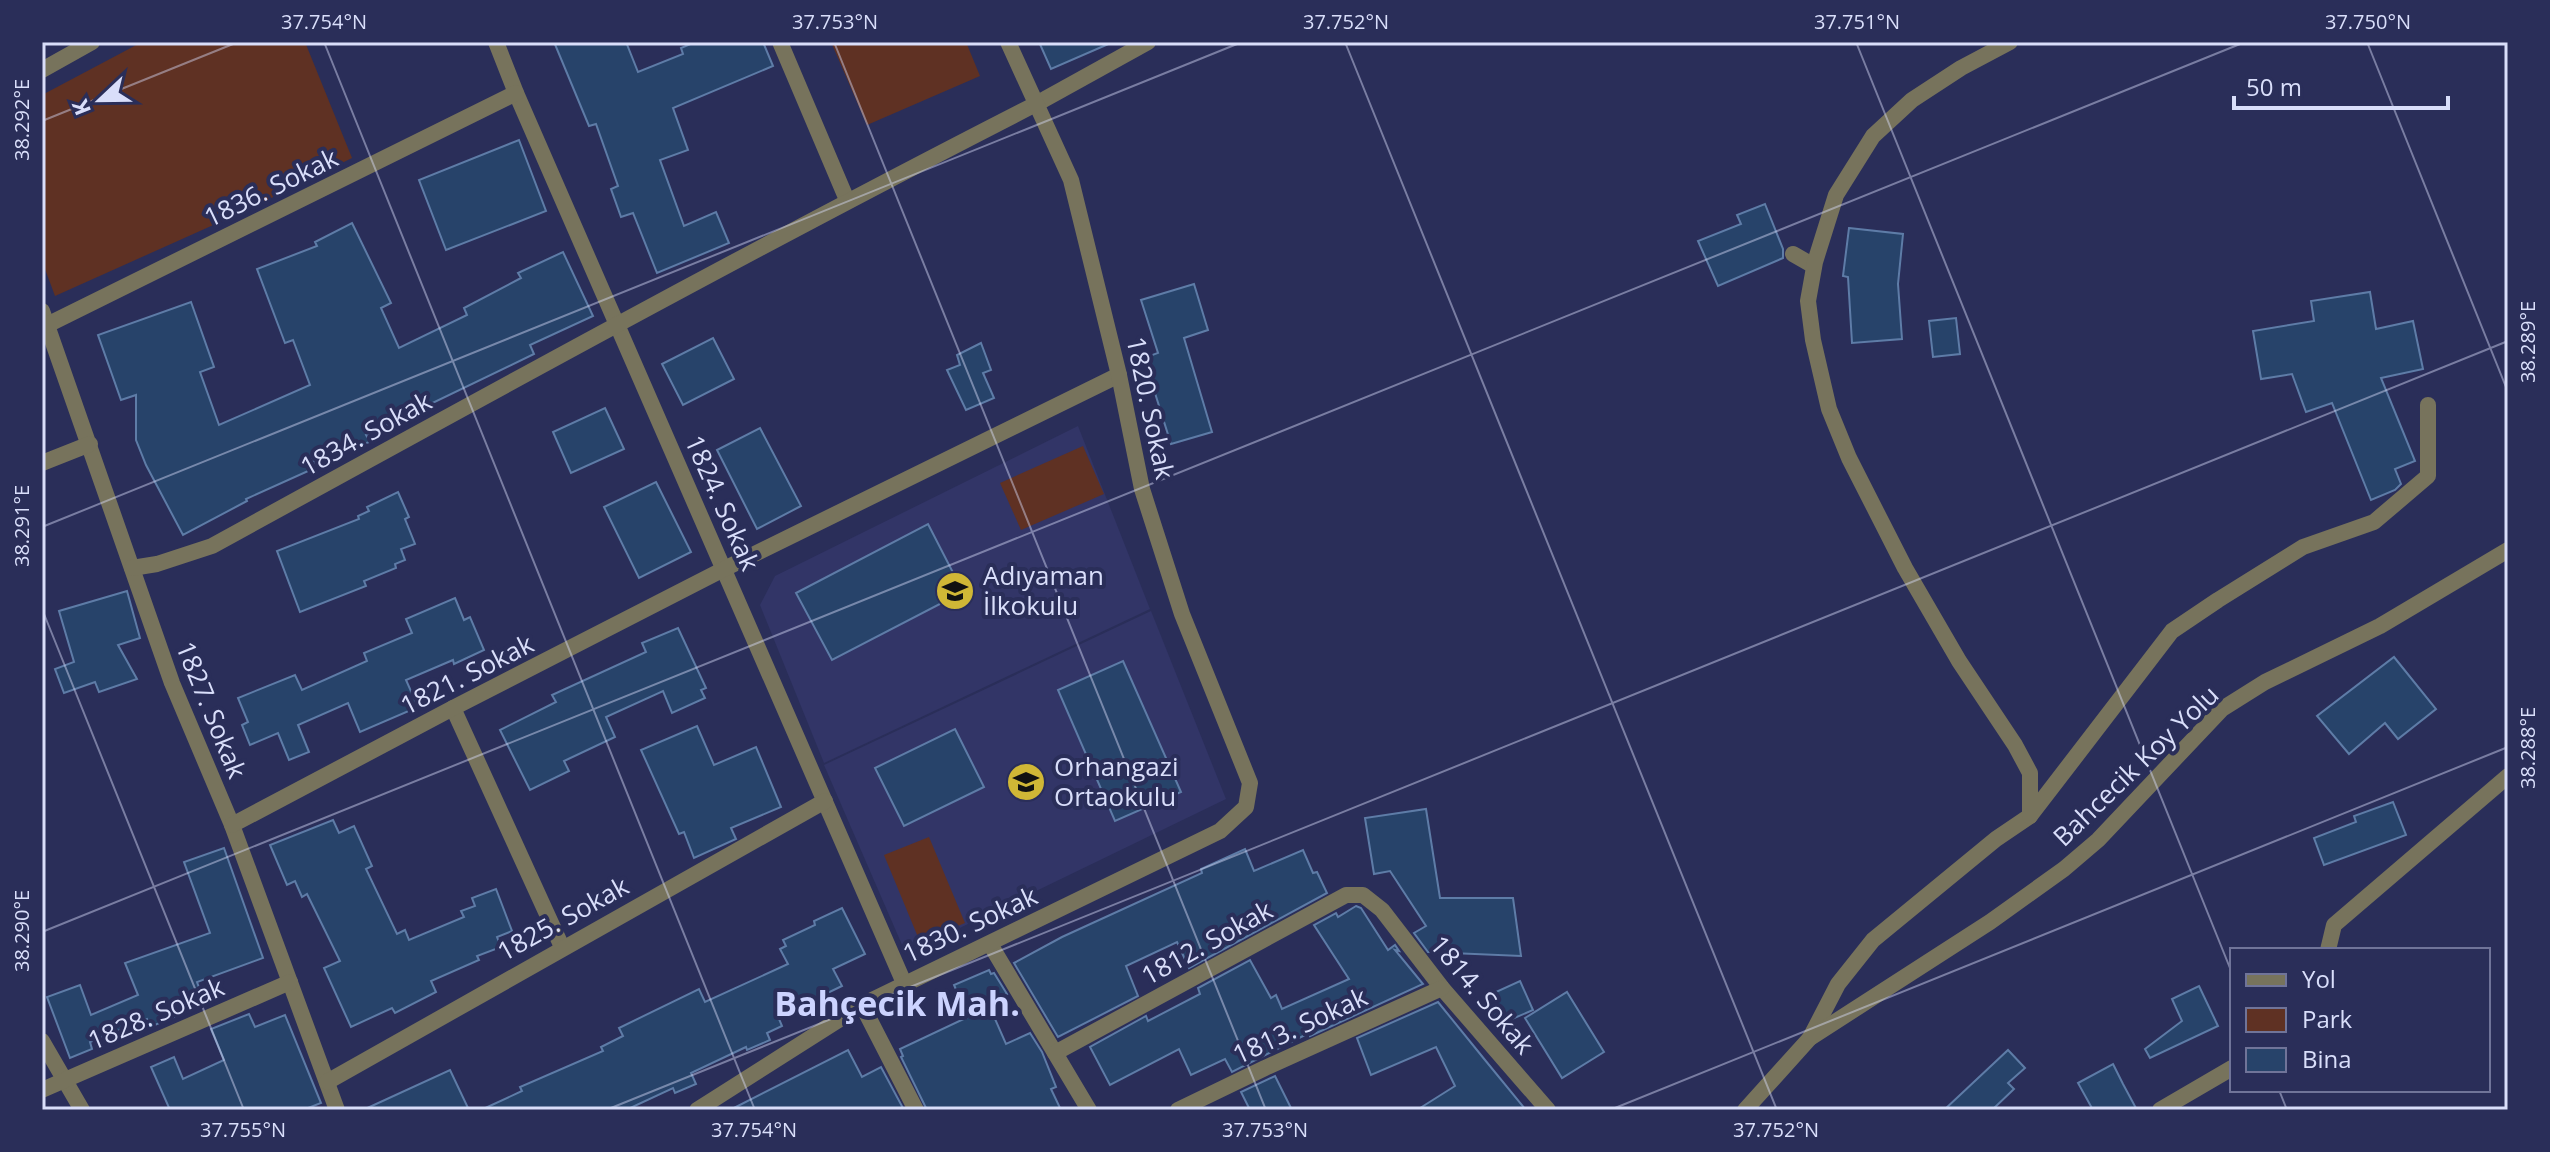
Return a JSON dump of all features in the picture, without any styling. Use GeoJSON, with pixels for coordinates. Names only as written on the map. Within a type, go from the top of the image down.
{"type":"FeatureCollection","features":[{"type":"Feature","properties":{"kind":"street"},"geometry":{"type":"LineString","coordinates":[[42,70],[92,42]]}},
{"type":"Feature","properties":{"kind":"street","name":"1824. Sokak"},"geometry":{"type":"LineString","coordinates":[[496,42],[904,983]]}},
{"type":"Feature","properties":{"kind":"street"},"geometry":{"type":"LineString","coordinates":[[780,42],[847,200]]}},
{"type":"Feature","properties":{"kind":"street","name":"1820. Sokak"},"geometry":{"type":"LineString","coordinates":[[1008,42],[1071,180],[1119,375],[1142,489],[1182,614],[1250,783]]}},
{"type":"Feature","properties":{"kind":"street","name":"1834. Sokak"},"geometry":{"type":"LineString","coordinates":[[132,568],[157,564],[212,546],[847,200],[1036,104],[1148,42]]}},
{"type":"Feature","properties":{"kind":"street"},"geometry":{"type":"LineString","coordinates":[[2010,42],[1961,68],[1912,100],[1873,136],[1836,195],[1814,266],[1808,301],[1813,340],[1829,409],[1870,501],[1905,568],[2030,773],[2030,816]]}},
{"type":"Feature","properties":{"kind":"street","name":"1836. Sokak"},"geometry":{"type":"LineString","coordinates":[[45,318],[516,93]]}},
{"type":"Feature","properties":{"kind":"street"},"geometry":{"type":"LineString","coordinates":[[1793,254],[1814,266]]}},
{"type":"Feature","properties":{"kind":"street","name":"1827. Sokak"},"geometry":{"type":"LineString","coordinates":[[45,318],[172,683],[232,825],[337,1110]]}},
{"type":"Feature","properties":{"kind":"street","name":"1821. Sokak"},"geometry":{"type":"LineString","coordinates":[[232,825],[724,569],[1119,375]]}},
{"type":"Feature","properties":{"kind":"street"},"geometry":{"type":"LineString","coordinates":[[1745,1110],[1810,1038],[1838,984],[1873,940],[1996,839],[2030,816],[2172,631],[2303,547],[2374,522],[2428,476],[2428,405]]}},
{"type":"Feature","properties":{"kind":"street"},"geometry":{"type":"LineString","coordinates":[[42,463],[90,444]]}},
{"type":"Feature","properties":{"kind":"street","name":"Bahcecik Koy Yolu"},"geometry":{"type":"LineString","coordinates":[[1810,1038],[1990,922],[2064,869],[2098,840],[2222,709],[2265,682],[2380,626],[2508,550]]}},
{"type":"Feature","properties":{"kind":"street"},"geometry":{"type":"LineString","coordinates":[[453,708],[562,947]]}},
{"type":"Feature","properties":{"kind":"street"},"geometry":{"type":"LineString","coordinates":[[2328,948],[2334,925],[2508,776]]}},
{"type":"Feature","properties":{"kind":"street","name":"1830. Sokak"},"geometry":{"type":"LineString","coordinates":[[699,1110],[862,1005],[1220,831],[1246,807],[1250,783]]}},
{"type":"Feature","properties":{"kind":"street","name":"1825. Sokak"},"geometry":{"type":"LineString","coordinates":[[327,1082],[825,801]]}},
{"type":"Feature","properties":{"kind":"street","name":"1812. Sokak"},"geometry":{"type":"LineString","coordinates":[[1055,1053],[1346,895],[1363,895],[1382,910]]}},
{"type":"Feature","properties":{"kind":"street","name":"1814. Sokak"},"geometry":{"type":"LineString","coordinates":[[1382,910],[1539,1107]]}},
{"type":"Feature","properties":{"kind":"street"},"geometry":{"type":"LineString","coordinates":[[990,944],[1089,1110]]}},
{"type":"Feature","properties":{"kind":"street","name":"1828. Sokak"},"geometry":{"type":"LineString","coordinates":[[42,1090],[290,982]]}},
{"type":"Feature","properties":{"kind":"street","name":"1813. Sokak"},"geometry":{"type":"LineString","coordinates":[[1178,1110],[1442,988]]}},
{"type":"Feature","properties":{"kind":"street"},"geometry":{"type":"LineString","coordinates":[[862,1005],[916,1110]]}},
{"type":"Feature","properties":{"kind":"street"},"geometry":{"type":"LineString","coordinates":[[42,1041],[82,1110]]}},
{"type":"Feature","properties":{"kind":"street"},"geometry":{"type":"LineString","coordinates":[[2160,1110],[2230,1069]]}},
{"type":"Feature","properties":{"kind":"shaded area","name":"Adıyaman İlkokulu"},"geometry":{"type":"Polygon","coordinates":[[[1078,426],[1150,609],[824,763],[760,605],[775,576],[1078,426]]]}},
{"type":"Feature","properties":{"kind":"shaded area","name":"Orhangazi Ortaokulu"},"geometry":{"type":"Polygon","coordinates":[[[1151,611],[1226,799],[906,954],[824,765],[1151,611]]]}},
{"type":"Feature","properties":{"kind":"green space"},"geometry":{"type":"Polygon","coordinates":[[[142,42],[305,42],[352,158],[249,209],[55,296],[42,261],[42,95],[142,42]]]}},
{"type":"Feature","properties":{"kind":"green space"},"geometry":{"type":"Polygon","coordinates":[[[831,42],[966,42],[980,76],[867,125],[831,42]]]}},
{"type":"Feature","properties":{"kind":"green space"},"geometry":{"type":"Polygon","coordinates":[[[1083,446],[1104,494],[1021,530],[1000,483],[1083,446]]]}},
{"type":"Feature","properties":{"kind":"green space"},"geometry":{"type":"Polygon","coordinates":[[[929,837],[965,923],[920,942],[884,855],[929,837]]]}},
{"type":"Feature","properties":{"kind":"building"},"geometry":{"type":"Polygon","coordinates":[[[554,42],[626,42],[638,72],[683,54],[681,48],[695,42],[763,42],[773,66],[673,108],[688,150],[660,160],[684,226],[716,212],[729,243],[657,273],[633,213],[621,217],[611,189],[618,186],[596,124],[589,126],[554,42]]]}},
{"type":"Feature","properties":{"kind":"building"},"geometry":{"type":"Polygon","coordinates":[[[1039,42],[1113,42],[1051,69],[1039,42]]]}},
{"type":"Feature","properties":{"kind":"building"},"geometry":{"type":"Polygon","coordinates":[[[519,140],[546,211],[446,250],[419,180],[519,140]]]}},
{"type":"Feature","properties":{"kind":"building"},"geometry":{"type":"Polygon","coordinates":[[[1765,204],[1783,249],[1783,258],[1718,286],[1698,241],[1741,224],[1737,215],[1765,204]]]}},
{"type":"Feature","properties":{"kind":"building"},"geometry":{"type":"Polygon","coordinates":[[[352,223],[391,303],[381,308],[399,348],[467,315],[464,308],[521,278],[518,273],[563,252],[593,316],[530,345],[534,354],[366,435],[370,442],[312,458],[317,467],[246,499],[183,535],[136,440],[136,395],[121,400],[98,335],[191,302],[214,367],[200,372],[219,425],[310,385],[293,340],[285,343],[257,269],[317,246],[315,242],[352,223]]]}},
{"type":"Feature","properties":{"kind":"building"},"geometry":{"type":"Polygon","coordinates":[[[1849,228],[1903,234],[1898,284],[1902,339],[1852,343],[1848,277],[1843,276],[1849,228]]]}},
{"type":"Feature","properties":{"kind":"building"},"geometry":{"type":"Polygon","coordinates":[[[1194,284],[1208,330],[1184,338],[1212,432],[1171,444],[1144,358],[1158,353],[1141,300],[1194,284]]]}},
{"type":"Feature","properties":{"kind":"building"},"geometry":{"type":"Polygon","coordinates":[[[2370,292],[2376,329],[2413,321],[2423,369],[2381,378],[2415,461],[2395,469],[2401,484],[2395,490],[2371,500],[2332,403],[2306,412],[2292,374],[2261,379],[2253,331],[2314,321],[2311,301],[2370,292]]]}},
{"type":"Feature","properties":{"kind":"building"},"geometry":{"type":"Polygon","coordinates":[[[1956,318],[1960,354],[1933,357],[1929,321],[1956,318]]]}},
{"type":"Feature","properties":{"kind":"building"},"geometry":{"type":"Polygon","coordinates":[[[713,338],[734,379],[683,405],[662,364],[713,338]]]}},
{"type":"Feature","properties":{"kind":"building"},"geometry":{"type":"Polygon","coordinates":[[[981,343],[991,370],[983,373],[994,398],[966,410],[947,370],[960,365],[957,355],[981,343]]]}},
{"type":"Feature","properties":{"kind":"building"},"geometry":{"type":"Polygon","coordinates":[[[605,408],[624,449],[571,473],[553,432],[605,408]]]}},
{"type":"Feature","properties":{"kind":"building"},"geometry":{"type":"Polygon","coordinates":[[[760,428],[801,506],[757,529],[717,450],[760,428]]]}},
{"type":"Feature","properties":{"kind":"building"},"geometry":{"type":"Polygon","coordinates":[[[656,482],[691,552],[639,578],[604,507],[656,482]]]}},
{"type":"Feature","properties":{"kind":"building"},"geometry":{"type":"Polygon","coordinates":[[[398,492],[409,517],[405,519],[415,544],[401,549],[405,560],[395,564],[396,568],[364,581],[366,586],[300,612],[277,551],[359,519],[358,516],[369,511],[367,507],[398,492]]]}},
{"type":"Feature","properties":{"kind":"building"},"geometry":{"type":"Polygon","coordinates":[[[928,524],[963,592],[832,660],[796,593],[928,524]]]}},
{"type":"Feature","properties":{"kind":"building"},"geometry":{"type":"Polygon","coordinates":[[[127,591],[140,638],[118,645],[137,679],[99,692],[95,682],[64,693],[55,669],[74,662],[59,611],[127,591]]]}},
{"type":"Feature","properties":{"kind":"building"},"geometry":{"type":"Polygon","coordinates":[[[455,598],[464,620],[470,617],[484,650],[406,680],[418,707],[360,732],[348,703],[298,725],[309,752],[289,760],[278,733],[250,745],[242,725],[248,722],[238,698],[295,675],[302,690],[367,661],[364,653],[412,633],[406,619],[455,598]]]}},
{"type":"Feature","properties":{"kind":"building"},"geometry":{"type":"Polygon","coordinates":[[[678,628],[706,688],[701,690],[705,698],[672,713],[663,691],[606,717],[615,737],[564,761],[569,771],[530,790],[500,730],[556,702],[552,695],[646,652],[642,643],[678,628]]]}},
{"type":"Feature","properties":{"kind":"building"},"geometry":{"type":"Polygon","coordinates":[[[2394,657],[2436,709],[2398,739],[2385,723],[2349,754],[2317,716],[2394,657]]]}},
{"type":"Feature","properties":{"kind":"building"},"geometry":{"type":"Polygon","coordinates":[[[1123,661],[1181,792],[1115,821],[1058,690],[1123,661]]]}},
{"type":"Feature","properties":{"kind":"building"},"geometry":{"type":"Polygon","coordinates":[[[697,726],[714,765],[756,747],[781,807],[731,828],[736,839],[694,858],[684,832],[679,834],[641,750],[697,726]]]}},
{"type":"Feature","properties":{"kind":"building"},"geometry":{"type":"Polygon","coordinates":[[[955,729],[984,787],[904,826],[875,768],[955,729]]]}},
{"type":"Feature","properties":{"kind":"building"},"geometry":{"type":"Polygon","coordinates":[[[2393,802],[2406,835],[2324,865],[2314,838],[2356,822],[2354,816],[2393,802]]]}},
{"type":"Feature","properties":{"kind":"building"},"geometry":{"type":"Polygon","coordinates":[[[1426,809],[1440,898],[1513,898],[1521,956],[1428,952],[1414,933],[1426,926],[1390,871],[1374,874],[1365,818],[1426,809]]]}},
{"type":"Feature","properties":{"kind":"building"},"geometry":{"type":"Polygon","coordinates":[[[333,820],[339,833],[354,826],[372,866],[366,869],[397,934],[405,930],[409,940],[464,917],[461,911],[475,906],[472,898],[496,889],[512,931],[497,937],[501,947],[431,981],[436,992],[395,1013],[392,1008],[351,1027],[324,968],[340,961],[307,894],[302,897],[295,881],[287,885],[270,845],[333,820]]]}},
{"type":"Feature","properties":{"kind":"building"},"geometry":{"type":"Polygon","coordinates":[[[224,848],[263,958],[197,982],[205,1004],[150,1027],[147,1019],[90,1042],[92,1049],[70,1058],[47,997],[80,985],[91,1015],[138,995],[125,963],[210,933],[184,862],[224,848]]]}},
{"type":"Feature","properties":{"kind":"building"},"geometry":{"type":"Polygon","coordinates":[[[1245,849],[1254,871],[1303,850],[1313,873],[1317,872],[1327,893],[1189,968],[1177,942],[1126,966],[1138,996],[1058,1037],[1014,963],[1062,937],[1202,873],[1201,869],[1245,849]]]}},
{"type":"Feature","properties":{"kind":"building"},"geometry":{"type":"Polygon","coordinates":[[[1356,906],[1361,908],[1388,950],[1395,945],[1399,951],[1395,950],[1423,984],[1310,1036],[1309,1033],[1232,1072],[1225,1059],[1191,1075],[1179,1049],[1110,1085],[1090,1047],[1146,1016],[1148,1021],[1200,994],[1198,988],[1250,960],[1271,998],[1276,995],[1282,1009],[1349,979],[1314,925],[1336,913],[1338,917],[1356,906]]]}},
{"type":"Feature","properties":{"kind":"building"},"geometry":{"type":"Polygon","coordinates":[[[842,908],[865,954],[833,969],[842,986],[779,1019],[782,1026],[767,1033],[770,1040],[747,1050],[746,1047],[691,1073],[696,1084],[675,1093],[673,1088],[626,1110],[481,1110],[522,1091],[520,1087],[603,1051],[601,1047],[623,1036],[619,1028],[699,989],[705,1002],[788,964],[780,949],[786,946],[783,940],[842,908]]]}},
{"type":"Feature","properties":{"kind":"building"},"geometry":{"type":"Polygon","coordinates":[[[989,970],[1007,994],[988,1003],[1006,1044],[1030,1033],[1042,1052],[1056,1087],[1051,1089],[1061,1110],[927,1110],[900,1049],[968,1017],[954,985],[989,970]]]}},
{"type":"Feature","properties":{"kind":"building"},"geometry":{"type":"Polygon","coordinates":[[[1520,981],[1533,1010],[1498,1025],[1485,997],[1520,981]]]}},
{"type":"Feature","properties":{"kind":"building"},"geometry":{"type":"Polygon","coordinates":[[[2199,986],[2218,1026],[2150,1058],[2145,1049],[2182,1021],[2172,999],[2199,986]]]}},
{"type":"Feature","properties":{"kind":"building"},"geometry":{"type":"Polygon","coordinates":[[[1567,992],[1604,1052],[1562,1078],[1525,1018],[1567,992]]]}},
{"type":"Feature","properties":{"kind":"building"},"geometry":{"type":"Polygon","coordinates":[[[1438,1002],[1526,1110],[1417,1110],[1455,1086],[1436,1047],[1371,1075],[1357,1038],[1438,1002]]]}},
{"type":"Feature","properties":{"kind":"building"},"geometry":{"type":"Polygon","coordinates":[[[249,1014],[255,1027],[285,1015],[321,1103],[303,1110],[170,1110],[151,1067],[174,1057],[183,1079],[224,1060],[211,1029],[249,1014]]]}},
{"type":"Feature","properties":{"kind":"building"},"geometry":{"type":"Polygon","coordinates":[[[848,1050],[862,1077],[881,1067],[904,1110],[730,1110],[848,1050]]]}},
{"type":"Feature","properties":{"kind":"building"},"geometry":{"type":"Polygon","coordinates":[[[2008,1050],[2025,1068],[2008,1083],[2014,1089],[1992,1110],[1944,1110],[2008,1050]]]}},
{"type":"Feature","properties":{"kind":"building"},"geometry":{"type":"Polygon","coordinates":[[[2113,1064],[2137,1110],[2093,1110],[2078,1083],[2113,1064]]]}},
{"type":"Feature","properties":{"kind":"building"},"geometry":{"type":"Polygon","coordinates":[[[450,1070],[469,1110],[363,1110],[450,1070]]]}},
{"type":"Feature","properties":{"kind":"building"},"geometry":{"type":"Polygon","coordinates":[[[1275,1076],[1292,1110],[1250,1110],[1241,1092],[1275,1076]]]}},
{"type":"Feature","properties":{"kind":"place","name":"Adıyaman İlkokulu"},"geometry":{"type":"Point","coordinates":[955,591]}},
{"type":"Feature","properties":{"kind":"place","name":"Orhangazi Ortaokulu"},"geometry":{"type":"Point","coordinates":[1026,782]}},
{"type":"Feature","properties":{"kind":"district","name":"Bahçecik Mah."},"geometry":{"type":"Point","coordinates":[897,1004]}}]}
